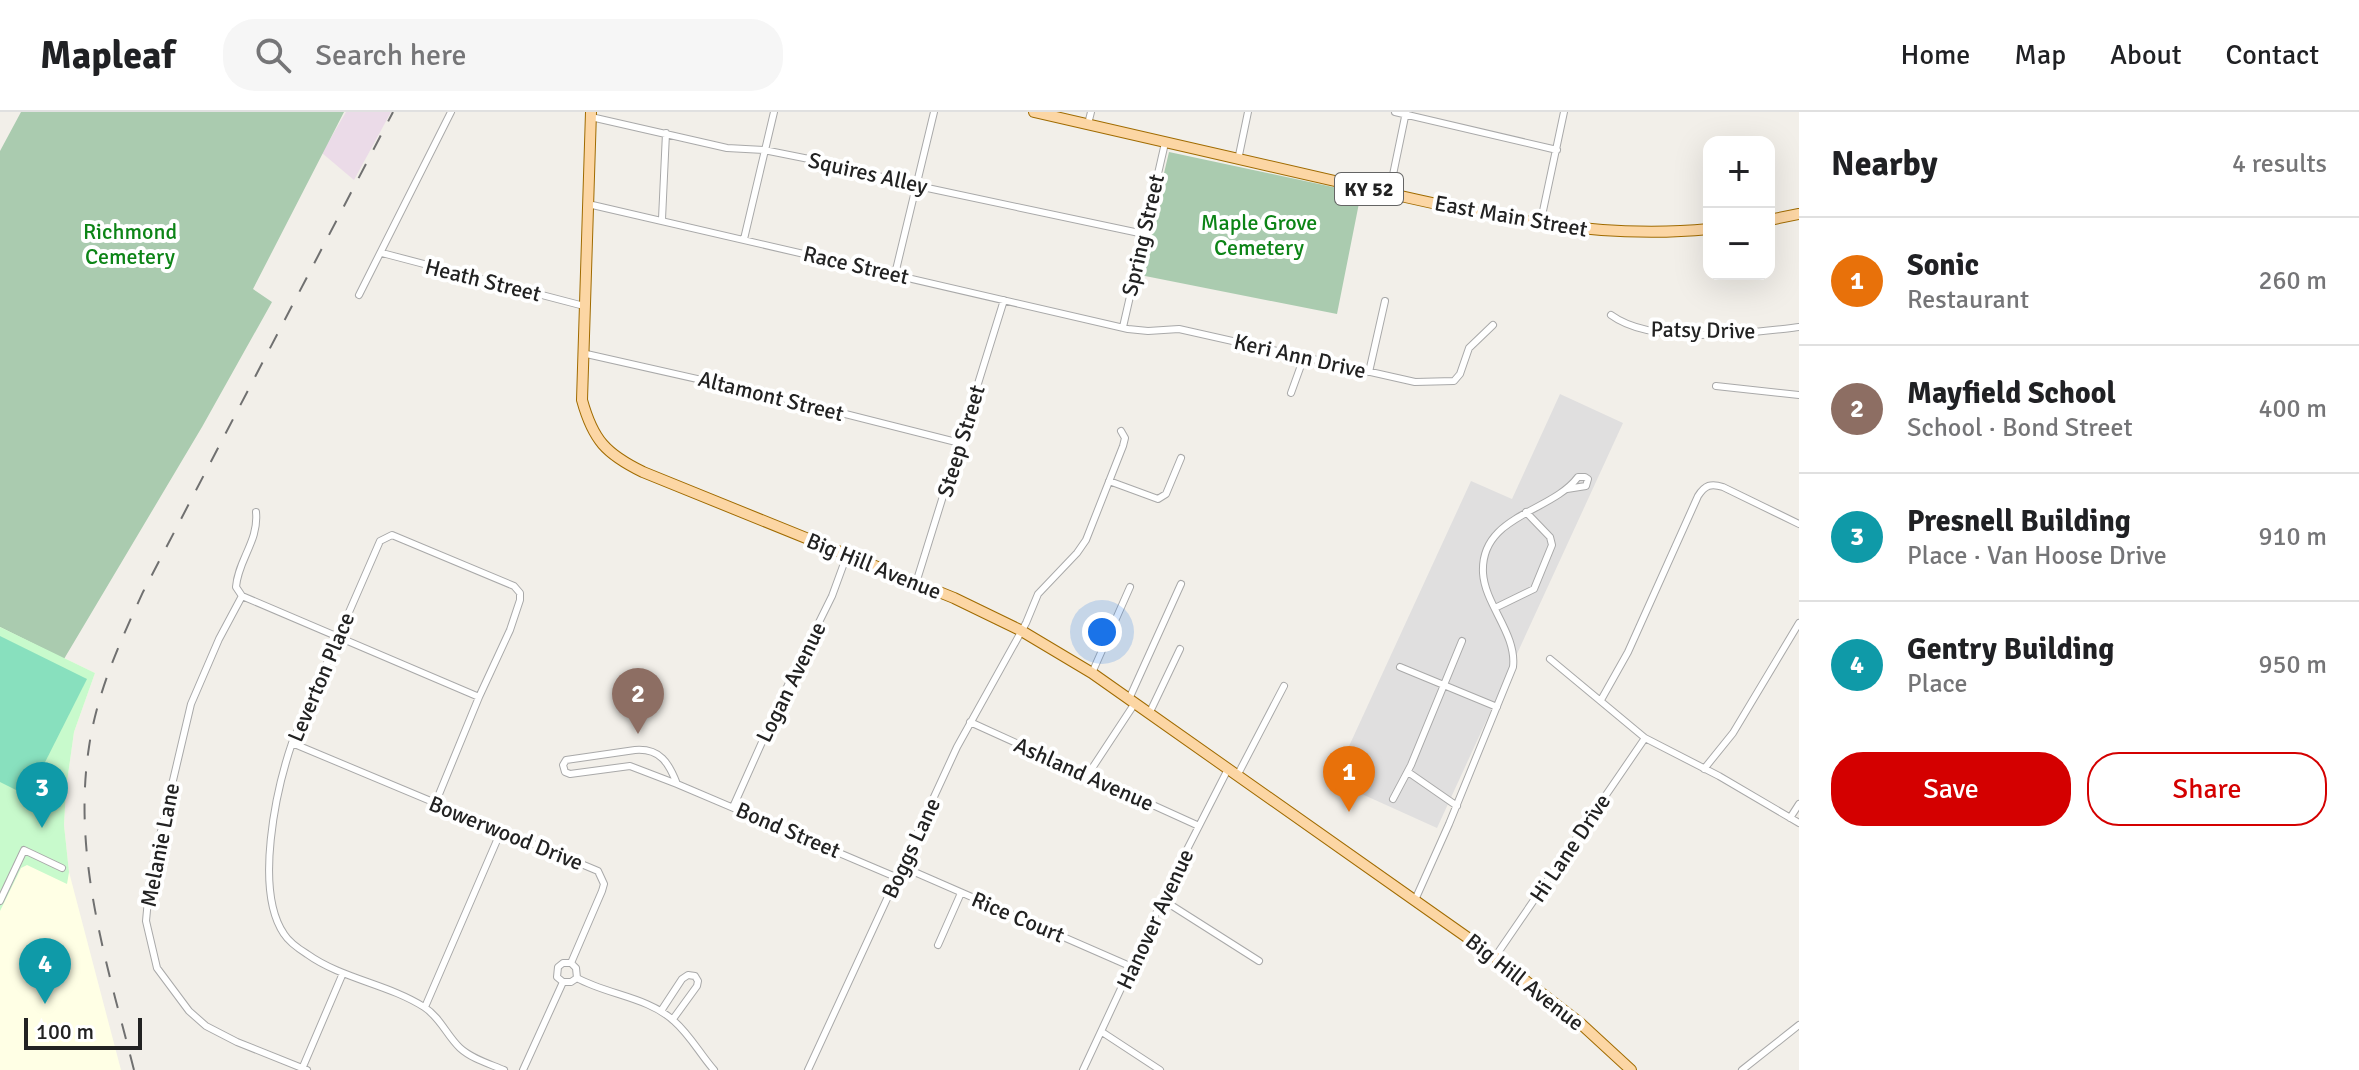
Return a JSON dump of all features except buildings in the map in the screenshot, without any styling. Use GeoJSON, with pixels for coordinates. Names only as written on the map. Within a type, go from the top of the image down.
{"type":"FeatureCollection","features":[{"type":"Feature","properties":{"kind":"main road","name":"East Main Street"},"geometry":{"type":"LineString","coordinates":[[1034,112],[1389,194],[1540,225],[1622,232],[1703,229]]}},
{"type":"Feature","properties":{"kind":"main road","name":"Big Hill Avenue"},"geometry":{"type":"LineString","coordinates":[[591,114],[582,400],[589,425],[609,452],[643,472],[916,583],[1020,630],[1092,673],[1495,957],[1576,1020],[1631,1070]]}},
{"type":"Feature","properties":{"kind":"main road"},"geometry":{"type":"LineString","coordinates":[[1775,219],[1799,214]]}},
{"type":"Feature","properties":{"kind":"street"},"geometry":{"type":"LineString","coordinates":[[359,295],[451,112]]}},
{"type":"Feature","properties":{"kind":"street"},"geometry":{"type":"LineString","coordinates":[[744,239],[774,112]]}},
{"type":"Feature","properties":{"kind":"street"},"geometry":{"type":"LineString","coordinates":[[895,274],[934,112]]}},
{"type":"Feature","properties":{"kind":"street"},"geometry":{"type":"LineString","coordinates":[[1088,124],[1091,112]]}},
{"type":"Feature","properties":{"kind":"street"},"geometry":{"type":"LineString","coordinates":[[1238,160],[1248,112]]}},
{"type":"Feature","properties":{"kind":"street"},"geometry":{"type":"LineString","coordinates":[[1395,112],[1557,150]]}},
{"type":"Feature","properties":{"kind":"street"},"geometry":{"type":"LineString","coordinates":[[1540,225],[1564,112]]}},
{"type":"Feature","properties":{"kind":"street"},"geometry":{"type":"LineString","coordinates":[[1389,194],[1406,113]]}},
{"type":"Feature","properties":{"kind":"street","name":"Squires Alley"},"geometry":{"type":"LineString","coordinates":[[591,114],[727,148],[764,150],[1144,234]]}},
{"type":"Feature","properties":{"kind":"street"},"geometry":{"type":"LineString","coordinates":[[662,219],[666,133]]}},
{"type":"Feature","properties":{"kind":"street","name":"Spring Street"},"geometry":{"type":"LineString","coordinates":[[1123,327],[1165,143]]}},
{"type":"Feature","properties":{"kind":"street","name":"Race Street"},"geometry":{"type":"LineString","coordinates":[[588,204],[1123,327]]}},
{"type":"Feature","properties":{"kind":"street","name":"Heath Street"},"geometry":{"type":"LineString","coordinates":[[382,253],[584,306]]}},
{"type":"Feature","properties":{"kind":"street","name":"Steep Street"},"geometry":{"type":"LineString","coordinates":[[916,583],[1004,300]]}},
{"type":"Feature","properties":{"kind":"street"},"geometry":{"type":"LineString","coordinates":[[1369,372],[1385,301]]}},
{"type":"Feature","properties":{"kind":"street","name":"Patsy Drive"},"geometry":{"type":"LineString","coordinates":[[1611,315],[1636,329],[1682,333],[1722,335],[1799,327]]}},
{"type":"Feature","properties":{"kind":"street","name":"Keri Ann Drive"},"geometry":{"type":"LineString","coordinates":[[1123,327],[1148,331],[1179,329],[1415,382],[1448,383],[1458,378],[1473,342],[1493,325]]}},
{"type":"Feature","properties":{"kind":"street","name":"Altamont Street"},"geometry":{"type":"LineString","coordinates":[[582,353],[786,399],[960,443]]}},
{"type":"Feature","properties":{"kind":"street"},"geometry":{"type":"LineString","coordinates":[[1291,393],[1304,357]]}},
{"type":"Feature","properties":{"kind":"street"},"geometry":{"type":"LineString","coordinates":[[1716,386],[1799,395]]}},
{"type":"Feature","properties":{"kind":"street","name":"Boggs Lane"},"geometry":{"type":"LineString","coordinates":[[808,1070],[970,722],[1041,590],[1081,549],[1125,438],[1121,431]]}},
{"type":"Feature","properties":{"kind":"street"},"geometry":{"type":"LineString","coordinates":[[1109,481],[1158,499],[1166,494],[1181,458]]}},
{"type":"Feature","properties":{"kind":"street"},"geometry":{"type":"LineString","coordinates":[[1601,700],[1628,652],[1698,496],[1705,487],[1713,484],[1723,487],[1799,524]]}},
{"type":"Feature","properties":{"kind":"street"},"geometry":{"type":"LineString","coordinates":[[1415,900],[1457,806],[1514,659],[1484,581],[1485,557],[1492,540],[1503,526],[1567,489]]}},
{"type":"Feature","properties":{"kind":"street"},"geometry":{"type":"LineString","coordinates":[[256,512],[253,542],[237,578],[236,587],[242,596],[479,697]]}},
{"type":"Feature","properties":{"kind":"street"},"geometry":{"type":"LineString","coordinates":[[1495,608],[1534,589],[1551,550],[1550,537],[1526,512]]}},
{"type":"Feature","properties":{"kind":"street","name":"Leverton Place"},"geometry":{"type":"LineString","coordinates":[[435,804],[515,615],[520,593],[514,586],[392,535],[380,541],[281,773],[269,856],[276,918],[285,936],[307,954],[343,973],[425,1007],[460,1048],[504,1070]]}},
{"type":"Feature","properties":{"kind":"street","name":"Logan Avenue"},"geometry":{"type":"LineString","coordinates":[[733,807],[832,596],[847,555]]}},
{"type":"Feature","properties":{"kind":"street"},"geometry":{"type":"LineString","coordinates":[[1087,776],[1132,701],[1181,584]]}},
{"type":"Feature","properties":{"kind":"street"},"geometry":{"type":"LineString","coordinates":[[1092,673],[1130,587]]}},
{"type":"Feature","properties":{"kind":"street","name":"Melanie Lane"},"geometry":{"type":"LineString","coordinates":[[242,596],[219,639],[191,704],[150,878],[146,921],[157,968],[189,1011],[206,1026],[237,1042],[305,1069]]}},
{"type":"Feature","properties":{"kind":"street"},"geometry":{"type":"LineString","coordinates":[[1704,769],[1733,733],[1799,623]]}},
{"type":"Feature","properties":{"kind":"street"},"geometry":{"type":"LineString","coordinates":[[1393,799],[1408,772],[1462,641]]}},
{"type":"Feature","properties":{"kind":"street"},"geometry":{"type":"LineString","coordinates":[[1149,714],[1180,649]]}},
{"type":"Feature","properties":{"kind":"street"},"geometry":{"type":"LineString","coordinates":[[1550,659],[1645,738],[1799,823]]}},
{"type":"Feature","properties":{"kind":"street"},"geometry":{"type":"LineString","coordinates":[[1400,667],[1497,707]]}},
{"type":"Feature","properties":{"kind":"street","name":"Hanover Avenue"},"geometry":{"type":"LineString","coordinates":[[1083,1070],[1199,826],[1284,686]]}},
{"type":"Feature","properties":{"kind":"street","name":"Ashland Avenue"},"geometry":{"type":"LineString","coordinates":[[970,722],[1199,826]]}},
{"type":"Feature","properties":{"kind":"street","name":"Hi Lane Drive"},"geometry":{"type":"LineString","coordinates":[[1495,957],[1645,738]]}},
{"type":"Feature","properties":{"kind":"street","name":"Bowerwood Drive"},"geometry":{"type":"LineString","coordinates":[[292,743],[598,871],[604,884],[602,891],[571,963]]}},
{"type":"Feature","properties":{"kind":"street","name":"Bond Street"},"geometry":{"type":"LineString","coordinates":[[677,784],[669,763],[647,750],[566,760],[563,765],[565,772],[570,774],[630,766],[898,878]]}},
{"type":"Feature","properties":{"kind":"street"},"geometry":{"type":"LineString","coordinates":[[1408,772],[1457,806]]}},
{"type":"Feature","properties":{"kind":"street"},"geometry":{"type":"LineString","coordinates":[[1790,818],[1799,804]]}},
{"type":"Feature","properties":{"kind":"street"},"geometry":{"type":"LineString","coordinates":[[425,1007],[501,831]]}},
{"type":"Feature","properties":{"kind":"street"},"geometry":{"type":"LineString","coordinates":[[0,901],[24,850],[62,868]]}},
{"type":"Feature","properties":{"kind":"street","name":"Rice Court"},"geometry":{"type":"LineString","coordinates":[[903,867],[1132,967]]}},
{"type":"Feature","properties":{"kind":"street"},"geometry":{"type":"LineString","coordinates":[[938,945],[961,893]]}},
{"type":"Feature","properties":{"kind":"street"},"geometry":{"type":"LineString","coordinates":[[1163,900],[1259,961]]}},
{"type":"Feature","properties":{"kind":"street"},"geometry":{"type":"LineString","coordinates":[[571,963],[576,968],[577,978],[563,982],[557,977],[558,967],[571,963]]}},
{"type":"Feature","properties":{"kind":"street"},"geometry":{"type":"LineString","coordinates":[[305,1069],[343,973]]}},
{"type":"Feature","properties":{"kind":"street"},"geometry":{"type":"LineString","coordinates":[[661,1011],[682,979],[688,975],[695,976],[697,986],[673,1019]]}},
{"type":"Feature","properties":{"kind":"street"},"geometry":{"type":"LineString","coordinates":[[577,978],[596,989],[645,1003],[673,1019],[711,1070]]}},
{"type":"Feature","properties":{"kind":"street"},"geometry":{"type":"LineString","coordinates":[[523,1070],[563,982]]}},
{"type":"Feature","properties":{"kind":"street"},"geometry":{"type":"LineString","coordinates":[[1742,1070],[1799,1025]]}},
{"type":"Feature","properties":{"kind":"street"},"geometry":{"type":"LineString","coordinates":[[1102,1032],[1160,1070]]}},
{"type":"Feature","properties":{"kind":"shaded area"},"geometry":{"type":"Polygon","coordinates":[[[346,112],[391,112],[354,180],[322,153],[346,112]]]}},
{"type":"Feature","properties":{"kind":"shaded area"},"geometry":{"type":"Polygon","coordinates":[[[1560,394],[1623,423],[1437,828],[1333,781],[1471,481],[1512,499],[1560,394]]]}},
{"type":"Feature","properties":{"kind":"shaded area"},"geometry":{"type":"Polygon","coordinates":[[[0,627],[95,673],[74,732],[64,825],[69,872],[121,1070],[0,1070],[0,627]]]}},
{"type":"Feature","properties":{"kind":"green space","name":"Richmond Cemetery"},"geometry":{"type":"Polygon","coordinates":[[[21,112],[344,112],[253,289],[272,302],[202,427],[64,659],[0,627],[0,151],[21,112]]]}},
{"type":"Feature","properties":{"kind":"green space","name":"Maple Grove Cemetery"},"geometry":{"type":"Polygon","coordinates":[[[1169,152],[1361,193],[1337,314],[1140,275],[1169,152]]]}},
{"type":"Feature","properties":{"kind":"green space"},"geometry":{"type":"Polygon","coordinates":[[[0,627],[95,673],[74,732],[66,789],[67,884],[27,865],[21,868],[0,911],[0,627]]]}},
{"type":"Feature","properties":{"kind":"green space"},"geometry":{"type":"Polygon","coordinates":[[[0,636],[87,679],[28,796],[0,782],[0,636]]]}},
{"type":"Feature","properties":{"kind":"railway"},"geometry":{"type":"LineString","coordinates":[[134,1070],[103,950],[89,870],[85,788],[89,747],[98,707],[118,649],[143,592],[393,112]]}},
{"type":"Feature","properties":{"kind":"place","name":"Mayfield School"},"geometry":{"type":"Point","coordinates":[638,734]}},
{"type":"Feature","properties":{"kind":"place","name":"Sonic"},"geometry":{"type":"Point","coordinates":[1349,812]}},
{"type":"Feature","properties":{"kind":"place","name":"Presnell Building"},"geometry":{"type":"Point","coordinates":[42,828]}},
{"type":"Feature","properties":{"kind":"place","name":"Gentry Building"},"geometry":{"type":"Point","coordinates":[45,1004]}}]}
